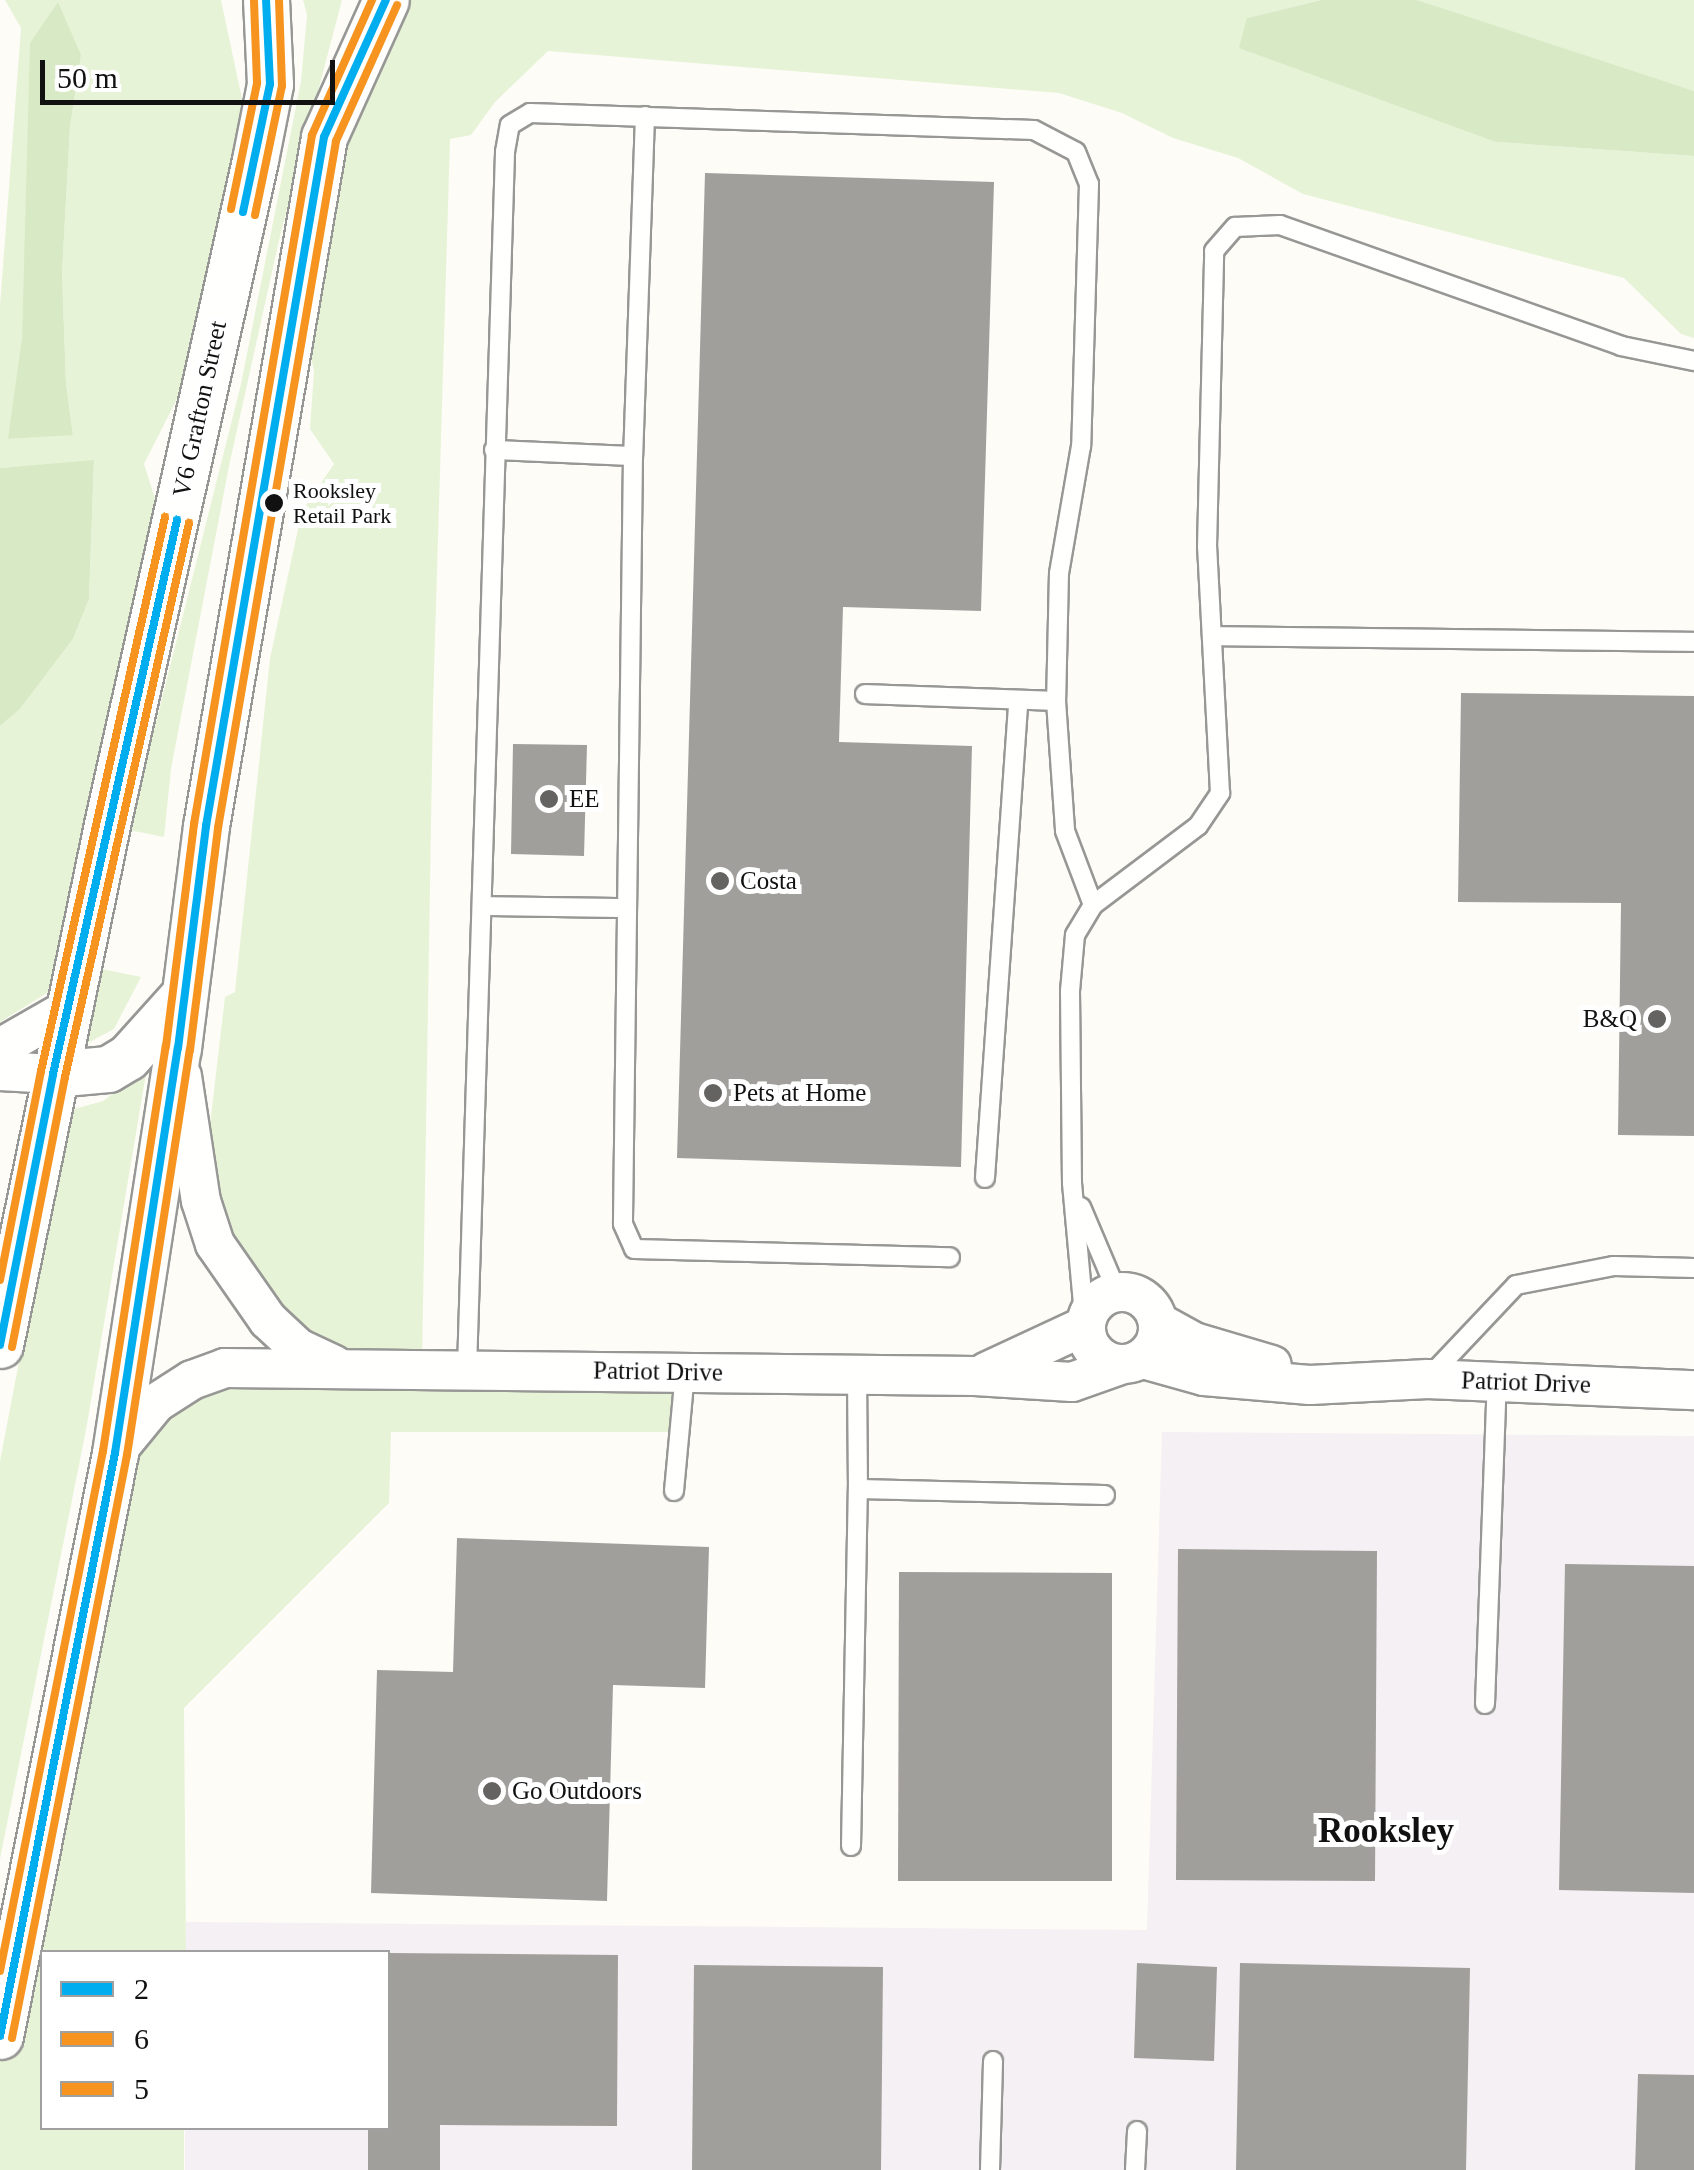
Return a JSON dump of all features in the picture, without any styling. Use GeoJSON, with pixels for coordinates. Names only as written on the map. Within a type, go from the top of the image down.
{"type":"FeatureCollection","features":[{"type":"Feature","properties":{"kind":"street","name":"V6 Grafton Street"},"geometry":{"type":"LineString","coordinates":[[0,1345],[53,1074],[255,160],[270,84],[266,0]]}},
{"type":"Feature","properties":{"kind":"street"},"geometry":{"type":"LineString","coordinates":[[0,2036],[115,1453],[178,1048],[206,826],[324,136],[386,0]]}},
{"type":"Feature","properties":{"kind":"street"},"geometry":{"type":"LineString","coordinates":[[0,1071],[53,1074],[108,1069],[128,1057],[183,990]]}},
{"type":"Feature","properties":{"kind":"street"},"geometry":{"type":"LineString","coordinates":[[0,1048],[72,992]]}},
{"type":"Feature","properties":{"kind":"street","name":"Patriot Drive"},"geometry":{"type":"LineString","coordinates":[[178,1048],[201,1202],[215,1244],[268,1320],[298,1348],[340,1368]]}},
{"type":"Feature","properties":{"kind":"street"},"geometry":{"type":"LineString","coordinates":[[1116,1292],[1141,1297],[1158,1322],[1154,1347],[1131,1362],[1102,1359],[1086,1338],[1085,1326],[1094,1304],[1116,1292]]}},
{"type":"Feature","properties":{"kind":"street","name":"Patriot Drive"},"geometry":{"type":"LineString","coordinates":[[1158,1322],[1201,1344],[1288,1369],[1358,1382]]}},
{"type":"Feature","properties":{"kind":"street","name":"Patriot Drive"},"geometry":{"type":"LineString","coordinates":[[975,1376],[1085,1326]]}},
{"type":"Feature","properties":{"kind":"street","name":"Patriot Drive"},"geometry":{"type":"LineString","coordinates":[[115,1453],[156,1403],[192,1380],[225,1368],[857,1374],[1072,1382],[1131,1362],[1204,1376],[1310,1384],[1428,1379],[1694,1390]]}},
{"type":"Feature","properties":{"kind":"lane"},"geometry":{"type":"LineString","coordinates":[[466,1370],[504,152],[510,125],[530,113],[1034,130],[1076,152],[1088,184],[1082,446],[1059,573],[1056,701],[1065,832],[1093,905]]}},
{"type":"Feature","properties":{"kind":"lane"},"geometry":{"type":"LineString","coordinates":[[646,116],[633,456],[623,1224],[634,1249],[950,1256]]}},
{"type":"Feature","properties":{"kind":"lane"},"geometry":{"type":"LineString","coordinates":[[1085,1326],[1072,1184],[1070,992],[1075,935],[1093,905],[1198,826],[1220,793],[1207,547],[1214,251],[1236,227],[1280,226],[1621,346],[1694,361]]}},
{"type":"Feature","properties":{"kind":"lane"},"geometry":{"type":"LineString","coordinates":[[494,450],[633,456]]}},
{"type":"Feature","properties":{"kind":"lane"},"geometry":{"type":"LineString","coordinates":[[1212,636],[1694,642]]}},
{"type":"Feature","properties":{"kind":"lane"},"geometry":{"type":"LineString","coordinates":[[864,694],[1056,701]]}},
{"type":"Feature","properties":{"kind":"lane"},"geometry":{"type":"LineString","coordinates":[[985,1178],[1018,701]]}},
{"type":"Feature","properties":{"kind":"lane"},"geometry":{"type":"LineString","coordinates":[[482,906],[626,908]]}},
{"type":"Feature","properties":{"kind":"lane"},"geometry":{"type":"LineString","coordinates":[[1072,1184],[1116,1292]]}},
{"type":"Feature","properties":{"kind":"lane"},"geometry":{"type":"LineString","coordinates":[[1428,1379],[1516,1286],[1614,1266],[1694,1268]]}},
{"type":"Feature","properties":{"kind":"lane"},"geometry":{"type":"LineString","coordinates":[[674,1491],[686,1372]]}},
{"type":"Feature","properties":{"kind":"lane"},"geometry":{"type":"LineString","coordinates":[[851,1846],[857,1374]]}},
{"type":"Feature","properties":{"kind":"lane"},"geometry":{"type":"LineString","coordinates":[[1485,1704],[1496,1382]]}},
{"type":"Feature","properties":{"kind":"lane"},"geometry":{"type":"LineString","coordinates":[[858,1488],[1104,1495]]}},
{"type":"Feature","properties":{"kind":"lane"},"geometry":{"type":"LineString","coordinates":[[990,2170],[993,2061]]}},
{"type":"Feature","properties":{"kind":"lane"},"geometry":{"type":"LineString","coordinates":[[1135,2170],[1137,2131]]}},
{"type":"Feature","properties":{"kind":"shaded area"},"geometry":{"type":"Polygon","coordinates":[[[1162,1432],[1694,1436],[1694,2170],[185,2170],[185,2130],[390,2130],[390,1950],[186,1950],[186,1922],[1147,1930],[1162,1432]]]}},
{"type":"Feature","properties":{"kind":"green space"},"geometry":{"type":"Polygon","coordinates":[[[5,0],[221,0],[255,160],[219,316],[144,464],[171,549],[76,975],[0,1022],[0,726],[20,709],[73,639],[89,599],[94,461],[0,468],[0,306],[21,28],[5,0]],[[81,55],[27,198],[22,337],[9,439],[73,434],[66,383],[62,274],[70,127],[81,55]]]}},
{"type":"Feature","properties":{"kind":"green space"},"geometry":{"type":"Polygon","coordinates":[[[303,0],[342,0],[280,236],[229,466],[171,769],[164,837],[129,830],[241,384],[301,81],[307,15],[303,0]]]}},
{"type":"Feature","properties":{"kind":"green space"},"geometry":{"type":"Polygon","coordinates":[[[386,0],[1321,0],[1247,18],[1496,142],[1694,156],[1694,338],[1681,334],[1624,278],[1303,194],[1238,158],[1173,138],[1122,113],[1059,93],[548,51],[495,102],[471,135],[450,139],[433,705],[422,1368],[685,1372],[677,1432],[391,1432],[389,1503],[184,1708],[186,1950],[40,1950],[40,2130],[184,2130],[184,2170],[0,2170],[0,2036],[115,1453],[156,1403],[298,1348],[201,1201],[225,997],[235,992],[270,658],[302,511],[334,464],[310,429],[314,371],[297,295],[386,0]]]}},
{"type":"Feature","properties":{"kind":"green space"},"geometry":{"type":"Polygon","coordinates":[[[1321,0],[1417,0],[1694,91],[1694,156],[1496,142],[1239,48],[1247,18],[1321,0]]]}},
{"type":"Feature","properties":{"kind":"green space"},"geometry":{"type":"Polygon","coordinates":[[[1417,0],[1694,0],[1694,91],[1579,56],[1417,0]]]}},
{"type":"Feature","properties":{"kind":"green space"},"geometry":{"type":"Polygon","coordinates":[[[58,2],[81,55],[70,127],[62,274],[66,383],[73,435],[8,439],[22,337],[30,43],[58,2]]]}},
{"type":"Feature","properties":{"kind":"green space"},"geometry":{"type":"Polygon","coordinates":[[[94,460],[89,599],[73,639],[20,709],[0,726],[0,468],[94,460]]]}},
{"type":"Feature","properties":{"kind":"green space"},"geometry":{"type":"Polygon","coordinates":[[[97,968],[141,977],[114,1029],[82,1046],[97,968]]]}},
{"type":"Feature","properties":{"kind":"green space"},"geometry":{"type":"Polygon","coordinates":[[[147,1068],[86,1430],[0,1859],[0,1461],[67,1111],[103,1101],[147,1068]]]}},
{"type":"Feature","properties":{"kind":"building"},"geometry":{"type":"Polygon","coordinates":[[[705,173],[994,182],[981,611],[843,607],[839,742],[972,746],[961,1167],[677,1158],[705,173]]]}},
{"type":"Feature","properties":{"kind":"building","name":"B&Q"},"geometry":{"type":"Polygon","coordinates":[[[1461,693],[1694,696],[1694,1136],[1618,1135],[1621,903],[1458,902],[1461,693]]]}},
{"type":"Feature","properties":{"kind":"building","name":"EE"},"geometry":{"type":"Polygon","coordinates":[[[513,744],[587,745],[584,856],[511,854],[513,744]]]}},
{"type":"Feature","properties":{"kind":"building","name":"Go Outdoors"},"geometry":{"type":"Polygon","coordinates":[[[457,1538],[709,1547],[705,1688],[613,1685],[607,1901],[371,1893],[377,1670],[453,1672],[457,1538]]]}},
{"type":"Feature","properties":{"kind":"building"},"geometry":{"type":"Polygon","coordinates":[[[1178,1549],[1377,1551],[1375,1881],[1176,1880],[1178,1549]]]}},
{"type":"Feature","properties":{"kind":"building"},"geometry":{"type":"Polygon","coordinates":[[[1565,1564],[1694,1566],[1694,1893],[1559,1890],[1565,1564]]]}},
{"type":"Feature","properties":{"kind":"building"},"geometry":{"type":"Polygon","coordinates":[[[899,1572],[1112,1573],[1112,1881],[898,1881],[899,1572]]]}},
{"type":"Feature","properties":{"kind":"building"},"geometry":{"type":"Polygon","coordinates":[[[390,1953],[618,1955],[617,2126],[440,2125],[440,2170],[368,2170],[368,2130],[390,2130],[390,1953]]]}},
{"type":"Feature","properties":{"kind":"building"},"geometry":{"type":"Polygon","coordinates":[[[1137,1963],[1217,1967],[1214,2061],[1134,2058],[1137,1963]]]}},
{"type":"Feature","properties":{"kind":"building"},"geometry":{"type":"Polygon","coordinates":[[[1240,1963],[1470,1968],[1466,2170],[1236,2170],[1240,1963]]]}},
{"type":"Feature","properties":{"kind":"building"},"geometry":{"type":"Polygon","coordinates":[[[694,1965],[883,1967],[881,2170],[692,2170],[694,1965]]]}},
{"type":"Feature","properties":{"kind":"building"},"geometry":{"type":"Polygon","coordinates":[[[1638,2074],[1694,2075],[1694,2170],[1635,2170],[1638,2074]]]}},
{"type":"Feature","properties":{"kind":"transit line","name":"2"},"geometry":{"type":"LineString","coordinates":[[243,212],[270,84],[266,0]]}},
{"type":"Feature","properties":{"kind":"transit line","name":"6"},"geometry":{"type":"LineString","coordinates":[[255,215],[282,86],[279,0]]}},
{"type":"Feature","properties":{"kind":"transit line","name":"5"},"geometry":{"type":"LineString","coordinates":[[0,1971],[103,1451],[166,1046],[194,824],[312,135],[372,0]]}},
{"type":"Feature","properties":{"kind":"transit line","name":"2"},"geometry":{"type":"LineString","coordinates":[[0,2036],[115,1453],[178,1048],[206,826],[324,137],[386,0]]}},
{"type":"Feature","properties":{"kind":"transit line","name":"5"},"geometry":{"type":"LineString","coordinates":[[231,209],[257,83],[254,1]]}},
{"type":"Feature","properties":{"kind":"transit line","name":"6"},"geometry":{"type":"LineString","coordinates":[[12,2038],[127,1455],[190,1050],[218,828],[336,141],[397,5]]}},
{"type":"Feature","properties":{"kind":"transit line","name":"5"},"geometry":{"type":"LineString","coordinates":[[0,1280],[41,1071],[165,517]]}},
{"type":"Feature","properties":{"kind":"transit line","name":"2"},"geometry":{"type":"LineString","coordinates":[[0,1345],[53,1074],[177,520]]}},
{"type":"Feature","properties":{"kind":"transit line","name":"6"},"geometry":{"type":"LineString","coordinates":[[12,1347],[65,1077],[189,523]]}},
{"type":"Feature","properties":{"kind":"place","name":"Rooksley Retail Park"},"geometry":{"type":"Point","coordinates":[274,503]}},
{"type":"Feature","properties":{"kind":"place","name":"EE"},"geometry":{"type":"Point","coordinates":[549,799]}},
{"type":"Feature","properties":{"kind":"place","name":"Costa"},"geometry":{"type":"Point","coordinates":[720,881]}},
{"type":"Feature","properties":{"kind":"place","name":"B&Q"},"geometry":{"type":"Point","coordinates":[1657,1019]}},
{"type":"Feature","properties":{"kind":"place","name":"Pets at Home"},"geometry":{"type":"Point","coordinates":[713,1093]}},
{"type":"Feature","properties":{"kind":"place","name":"Go Outdoors"},"geometry":{"type":"Point","coordinates":[492,1791]}},
{"type":"Feature","properties":{"kind":"district","name":"Rooksley"},"geometry":{"type":"Point","coordinates":[1386,1831]}}]}
